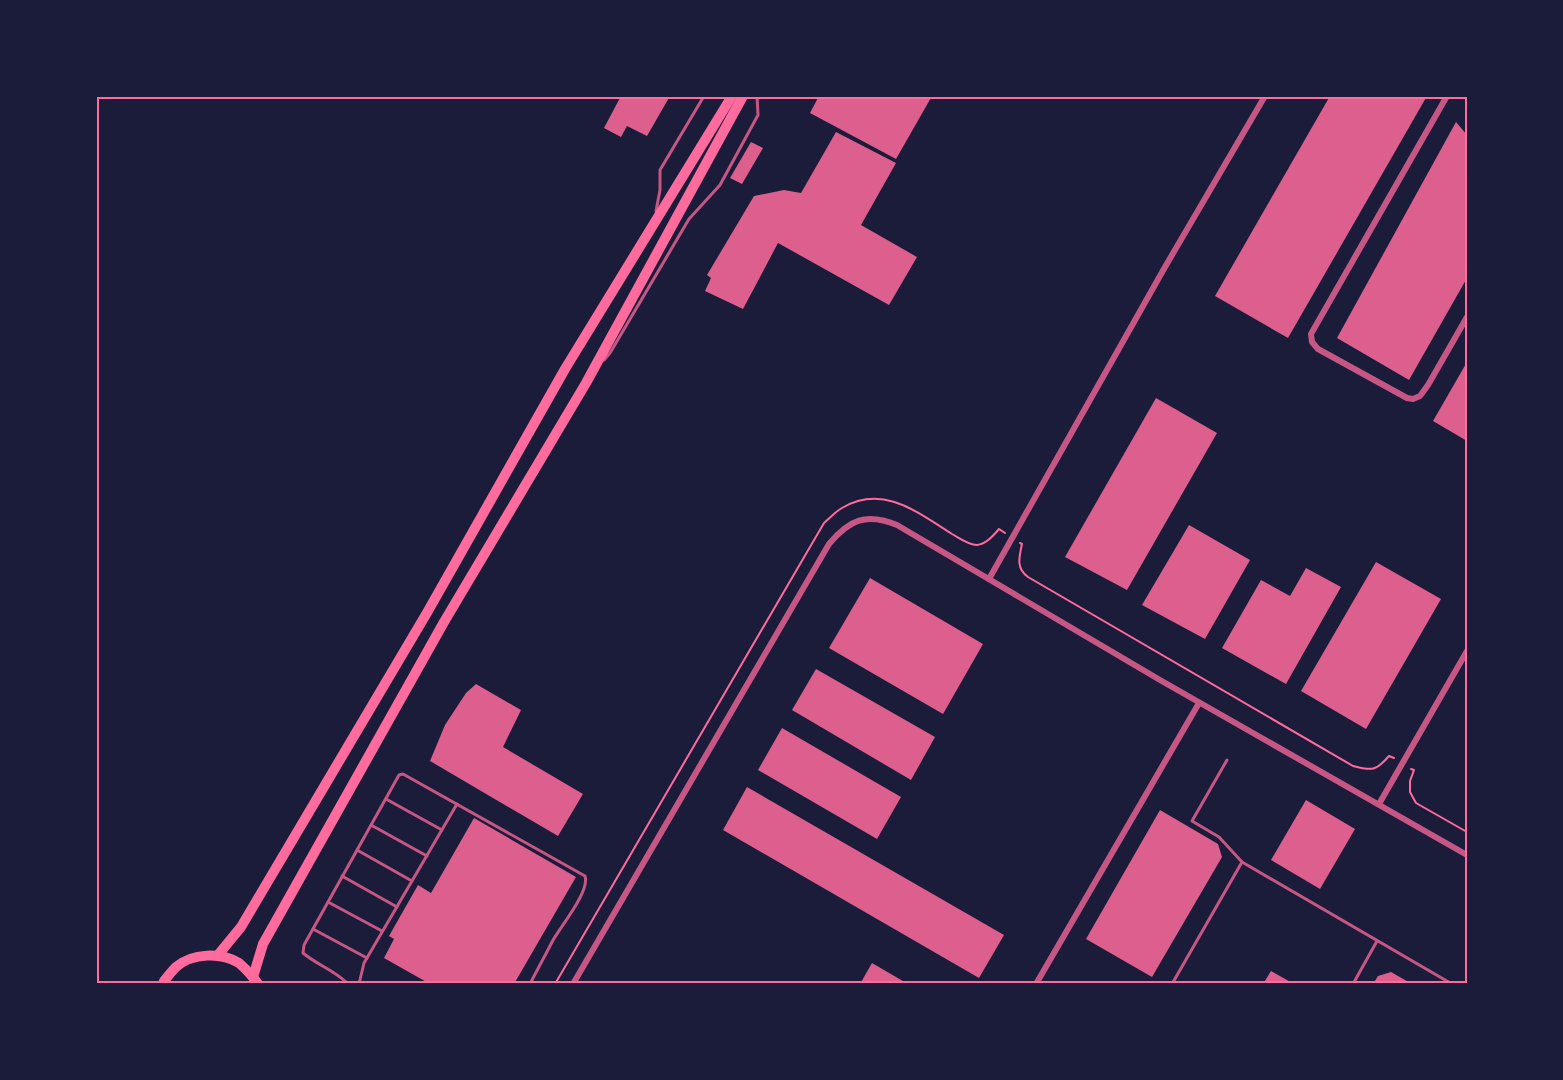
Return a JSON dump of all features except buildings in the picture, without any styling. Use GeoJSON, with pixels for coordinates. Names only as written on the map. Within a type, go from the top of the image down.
{"type":"FeatureCollection","features":[{"type":"Feature","properties":{"kind":"main road"},"geometry":{"type":"LineString","coordinates":[[218,956],[241,927],[428,611],[565,369],[732,96]]}},
{"type":"Feature","properties":{"kind":"main road"},"geometry":{"type":"LineString","coordinates":[[256,981],[263,944],[444,622],[586,383],[743,96]]}},
{"type":"Feature","properties":{"kind":"main road"},"geometry":{"type":"LineString","coordinates":[[163,984],[178,965],[197,957],[218,956],[238,963],[256,981]]}},
{"type":"Feature","properties":{"kind":"street"},"geometry":{"type":"LineString","coordinates":[[989,579],[1165,267],[1265,96]]}},
{"type":"Feature","properties":{"kind":"street"},"geometry":{"type":"LineString","coordinates":[[1447,96],[1311,334],[1312,342],[1318,349],[1407,398],[1413,399],[1420,396],[1428,385],[1467,317]]}},
{"type":"Feature","properties":{"kind":"street"},"geometry":{"type":"LineString","coordinates":[[573,984],[829,544],[847,525],[876,518],[901,527],[1199,703],[1467,855]]}},
{"type":"Feature","properties":{"kind":"street"},"geometry":{"type":"LineString","coordinates":[[1378,804],[1467,651]]}},
{"type":"Feature","properties":{"kind":"street"},"geometry":{"type":"LineString","coordinates":[[1036,984],[1199,703]]}},
{"type":"Feature","properties":{"kind":"lane"},"geometry":{"type":"LineString","coordinates":[[654,224],[660,190],[660,170],[704,96]]}},
{"type":"Feature","properties":{"kind":"lane"},"geometry":{"type":"LineString","coordinates":[[586,383],[610,353],[689,219],[720,185],[758,115],[757,96]]}},
{"type":"Feature","properties":{"kind":"lane"},"geometry":{"type":"LineString","coordinates":[[1227,760],[1192,821],[1219,837],[1242,862],[1452,984]]}},
{"type":"Feature","properties":{"kind":"lane"},"geometry":{"type":"LineString","coordinates":[[346,984],[341,977],[303,953],[304,945],[399,776],[403,774],[585,876],[587,882],[583,890],[530,984]]}},
{"type":"Feature","properties":{"kind":"lane"},"geometry":{"type":"LineString","coordinates":[[386,799],[442,830]]}},
{"type":"Feature","properties":{"kind":"lane"},"geometry":{"type":"LineString","coordinates":[[360,984],[364,963],[457,804]]}},
{"type":"Feature","properties":{"kind":"lane"},"geometry":{"type":"LineString","coordinates":[[371,825],[427,856]]}},
{"type":"Feature","properties":{"kind":"lane"},"geometry":{"type":"LineString","coordinates":[[357,850],[412,881]]}},
{"type":"Feature","properties":{"kind":"lane"},"geometry":{"type":"LineString","coordinates":[[1172,984],[1242,862]]}},
{"type":"Feature","properties":{"kind":"lane"},"geometry":{"type":"LineString","coordinates":[[342,876],[397,907]]}},
{"type":"Feature","properties":{"kind":"lane"},"geometry":{"type":"LineString","coordinates":[[328,902],[383,931]]}},
{"type":"Feature","properties":{"kind":"lane"},"geometry":{"type":"LineString","coordinates":[[313,929],[367,958]]}},
{"type":"Feature","properties":{"kind":"lane"},"geometry":{"type":"LineString","coordinates":[[1353,984],[1377,941]]}},
{"type":"Feature","properties":{"kind":"path"},"geometry":{"type":"LineString","coordinates":[[555,984],[824,523],[839,509],[854,502],[882,499],[897,502],[909,507],[963,541],[975,545],[985,542],[999,529],[1022,544],[1019,564],[1022,572],[1028,577],[1353,766],[1368,770],[1380,766],[1389,756],[1414,770],[1410,781],[1410,792],[1416,803],[1467,832]]}}]}
